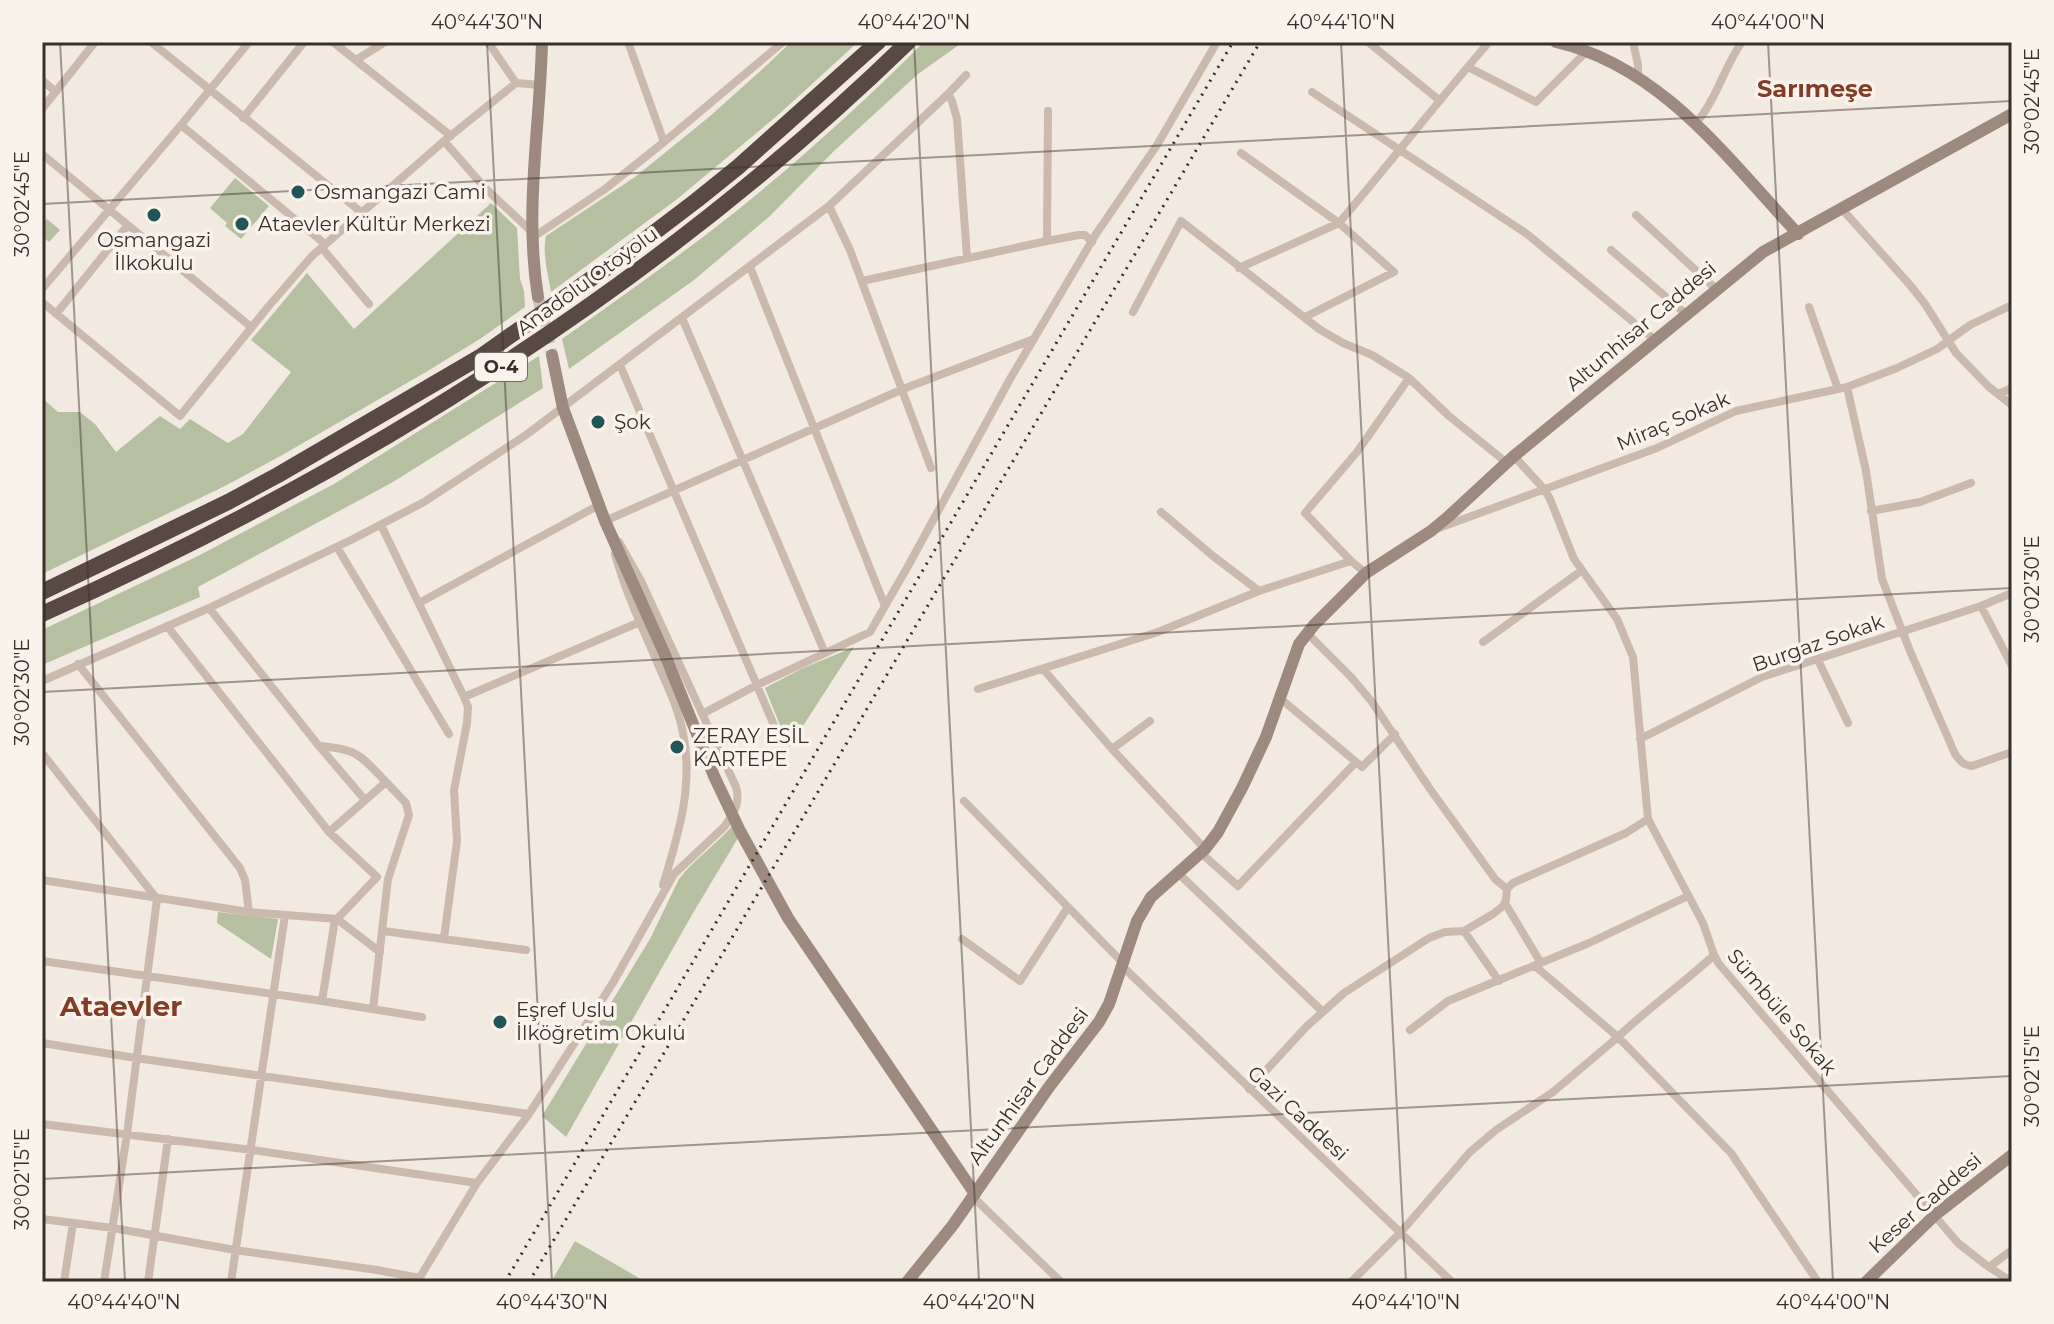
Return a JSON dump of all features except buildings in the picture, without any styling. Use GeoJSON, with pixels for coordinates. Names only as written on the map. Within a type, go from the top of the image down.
{"type":"FeatureCollection","features":[{"type":"Feature","properties":{"kind":"highway","name":"Anadolu Otoyolu"},"geometry":{"type":"LineString","coordinates":[[42,592],[228,502],[351,434],[480,357],[622,257],[738,167],[878,42]]}},
{"type":"Feature","properties":{"kind":"highway","name":"Anadolu Otoyolu"},"geometry":{"type":"LineString","coordinates":[[42,614],[298,487],[517,356],[632,274],[746,186],[908,42]]}},
{"type":"Feature","properties":{"kind":"highway"},"geometry":{"type":"LineString","coordinates":[[42,581],[351,434]]}},
{"type":"Feature","properties":{"kind":"street"},"geometry":{"type":"LineString","coordinates":[[42,109],[95,42]]}},
{"type":"Feature","properties":{"kind":"street"},"geometry":{"type":"LineString","coordinates":[[151,42],[361,212]]}},
{"type":"Feature","properties":{"kind":"street"},"geometry":{"type":"LineString","coordinates":[[42,289],[249,42]]}},
{"type":"Feature","properties":{"kind":"street"},"geometry":{"type":"LineString","coordinates":[[243,118],[304,42]]}},
{"type":"Feature","properties":{"kind":"street"},"geometry":{"type":"LineString","coordinates":[[333,42],[447,139],[485,188],[531,235]]}},
{"type":"Feature","properties":{"kind":"street"},"geometry":{"type":"LineString","coordinates":[[356,60],[385,42]]}},
{"type":"Feature","properties":{"kind":"street"},"geometry":{"type":"LineString","coordinates":[[488,42],[516,83]]}},
{"type":"Feature","properties":{"kind":"street"},"geometry":{"type":"LineString","coordinates":[[538,297],[531,235],[531,201],[542,42]]}},
{"type":"Feature","properties":{"kind":"street"},"geometry":{"type":"LineString","coordinates":[[628,42],[664,142]]}},
{"type":"Feature","properties":{"kind":"street"},"geometry":{"type":"LineString","coordinates":[[531,235],[605,189],[783,42]]}},
{"type":"Feature","properties":{"kind":"street"},"geometry":{"type":"LineString","coordinates":[[702,714],[870,632],[1034,339],[1217,42]]}},
{"type":"Feature","properties":{"kind":"street"},"geometry":{"type":"LineString","coordinates":[[1368,42],[1439,100]]}},
{"type":"Feature","properties":{"kind":"street"},"geometry":{"type":"LineString","coordinates":[[1239,268],[1339,223],[1489,42]]}},
{"type":"Feature","properties":{"kind":"street"},"geometry":{"type":"LineString","coordinates":[[1556,42],[1613,63],[1638,78],[1696,123],[1798,234]]}},
{"type":"Feature","properties":{"kind":"street"},"geometry":{"type":"LineString","coordinates":[[1633,42],[1638,78]]}},
{"type":"Feature","properties":{"kind":"street"},"geometry":{"type":"LineString","coordinates":[[1696,123],[1707,111],[1742,42]]}},
{"type":"Feature","properties":{"kind":"street"},"geometry":{"type":"LineString","coordinates":[[1468,67],[1536,102],[1587,51]]}},
{"type":"Feature","properties":{"kind":"street"},"geometry":{"type":"LineString","coordinates":[[42,681],[209,608],[424,502],[563,408],[829,206],[966,75]]}},
{"type":"Feature","properties":{"kind":"street"},"geometry":{"type":"LineString","coordinates":[[42,80],[56,92]]}},
{"type":"Feature","properties":{"kind":"street"},"geometry":{"type":"LineString","coordinates":[[42,302],[180,416],[291,279],[361,212],[516,83],[541,85]]}},
{"type":"Feature","properties":{"kind":"street"},"geometry":{"type":"LineString","coordinates":[[1312,92],[1527,234],[1655,340]]}},
{"type":"Feature","properties":{"kind":"street"},"geometry":{"type":"LineString","coordinates":[[948,94],[957,119],[967,257]]}},
{"type":"Feature","properties":{"kind":"street"},"geometry":{"type":"LineString","coordinates":[[1047,241],[1048,111]]}},
{"type":"Feature","properties":{"kind":"street","name":"Altunhisar Caddesi"},"geometry":{"type":"LineString","coordinates":[[907,1282],[1099,1022],[1109,1004],[1134,929],[1151,897],[1203,851],[1218,832],[1266,737],[1295,653],[1307,633],[1366,573],[1431,531],[1511,459],[1763,252],[2012,114]]}},
{"type":"Feature","properties":{"kind":"street"},"geometry":{"type":"LineString","coordinates":[[181,125],[324,246],[369,304]]}},
{"type":"Feature","properties":{"kind":"street"},"geometry":{"type":"LineString","coordinates":[[1241,153],[1339,223],[1394,272],[1305,317]]}},
{"type":"Feature","properties":{"kind":"street"},"geometry":{"type":"LineString","coordinates":[[42,154],[251,327]]}},
{"type":"Feature","properties":{"kind":"street"},"geometry":{"type":"LineString","coordinates":[[829,206],[850,250],[931,468]]}},
{"type":"Feature","properties":{"kind":"street"},"geometry":{"type":"LineString","coordinates":[[1841,208],[1910,285],[1956,353],[2012,405]]}},
{"type":"Feature","properties":{"kind":"street"},"geometry":{"type":"LineString","coordinates":[[1636,215],[1716,289]]}},
{"type":"Feature","properties":{"kind":"street","name":"Sümbüle Sokak"},"geometry":{"type":"LineString","coordinates":[[1133,312],[1181,221],[1331,337],[1372,355],[1409,378],[1449,416],[1511,459],[1544,489],[1557,513],[1570,551],[1581,571],[1611,609],[1630,648],[1648,819],[1708,933],[1719,964],[1958,1243],[2012,1282]]}},
{"type":"Feature","properties":{"kind":"street"},"geometry":{"type":"LineString","coordinates":[[56,314],[127,226]]}},
{"type":"Feature","properties":{"kind":"street"},"geometry":{"type":"LineString","coordinates":[[862,281],[1047,241],[1085,235],[1092,242]]}},
{"type":"Feature","properties":{"kind":"street"},"geometry":{"type":"LineString","coordinates":[[1611,250],[1686,314]]}},
{"type":"Feature","properties":{"kind":"street"},"geometry":{"type":"LineString","coordinates":[[750,267],[885,606]]}},
{"type":"Feature","properties":{"kind":"street","name":"Miraç Sokak"},"geometry":{"type":"LineString","coordinates":[[1431,531],[1657,448],[1736,411],[1842,388],[1926,355],[1970,325],[2012,305]]}},
{"type":"Feature","properties":{"kind":"street"},"geometry":{"type":"LineString","coordinates":[[1809,307],[1842,388],[1866,471],[1882,579],[1958,757],[1966,765],[1972,766],[2012,752]]}},
{"type":"Feature","properties":{"kind":"street"},"geometry":{"type":"LineString","coordinates":[[682,318],[825,653]]}},
{"type":"Feature","properties":{"kind":"street"},"geometry":{"type":"LineString","coordinates":[[605,521],[903,389],[1034,339]]}},
{"type":"Feature","properties":{"kind":"street"},"geometry":{"type":"LineString","coordinates":[[552,355],[563,408],[626,587],[679,715],[685,747],[684,803],[660,897]]}},
{"type":"Feature","properties":{"kind":"street"},"geometry":{"type":"LineString","coordinates":[[620,365],[776,730]]}},
{"type":"Feature","properties":{"kind":"street"},"geometry":{"type":"LineString","coordinates":[[1366,573],[1305,513],[1357,452],[1409,378]]}},
{"type":"Feature","properties":{"kind":"street"},"geometry":{"type":"LineString","coordinates":[[1998,394],[2012,388]]}},
{"type":"Feature","properties":{"kind":"street"},"geometry":{"type":"LineString","coordinates":[[1871,511],[1920,502],[1971,483]]}},
{"type":"Feature","properties":{"kind":"street"},"geometry":{"type":"LineString","coordinates":[[419,603],[599,505]]}},
{"type":"Feature","properties":{"kind":"street"},"geometry":{"type":"LineString","coordinates":[[1161,512],[1259,591]]}},
{"type":"Feature","properties":{"kind":"street"},"geometry":{"type":"LineString","coordinates":[[605,521],[714,776],[775,897],[974,1195],[1061,1282]]}},
{"type":"Feature","properties":{"kind":"street"},"geometry":{"type":"LineString","coordinates":[[42,1219],[377,1270],[418,1280],[477,1183],[529,1114],[620,971],[660,897],[681,866],[724,827],[738,800],[736,787],[641,581],[629,556],[605,521]]}},
{"type":"Feature","properties":{"kind":"street"},"geometry":{"type":"LineString","coordinates":[[381,525],[468,707],[454,790],[457,841],[444,938]]}},
{"type":"Feature","properties":{"kind":"street"},"geometry":{"type":"LineString","coordinates":[[337,547],[449,734]]}},
{"type":"Feature","properties":{"kind":"street"},"geometry":{"type":"LineString","coordinates":[[978,689],[1158,632],[1259,591],[1351,561]]}},
{"type":"Feature","properties":{"kind":"street"},"geometry":{"type":"LineString","coordinates":[[1483,642],[1581,571]]}},
{"type":"Feature","properties":{"kind":"street","name":"Burgaz Sokak"},"geometry":{"type":"LineString","coordinates":[[1640,739],[1762,677],[1981,606],[2012,593]]}},
{"type":"Feature","properties":{"kind":"street"},"geometry":{"type":"LineString","coordinates":[[1981,606],[2012,666]]}},
{"type":"Feature","properties":{"kind":"street"},"geometry":{"type":"LineString","coordinates":[[209,608],[365,800]]}},
{"type":"Feature","properties":{"kind":"street"},"geometry":{"type":"LineString","coordinates":[[464,697],[640,622]]}},
{"type":"Feature","properties":{"kind":"street"},"geometry":{"type":"LineString","coordinates":[[167,626],[329,832],[377,877],[388,879]]}},
{"type":"Feature","properties":{"kind":"street"},"geometry":{"type":"LineString","coordinates":[[1307,633],[1352,678],[1395,734],[1430,789],[1495,879],[1507,889]]}},
{"type":"Feature","properties":{"kind":"street"},"geometry":{"type":"LineString","coordinates":[[1818,660],[1848,723]]}},
{"type":"Feature","properties":{"kind":"street"},"geometry":{"type":"LineString","coordinates":[[78,664],[240,868],[245,880],[249,912]]}},
{"type":"Feature","properties":{"kind":"street"},"geometry":{"type":"LineString","coordinates":[[1043,669],[1203,851],[1238,886],[1356,762]]}},
{"type":"Feature","properties":{"kind":"street"},"geometry":{"type":"LineString","coordinates":[[1281,699],[1362,767],[1395,734]]}},
{"type":"Feature","properties":{"kind":"street"},"geometry":{"type":"LineString","coordinates":[[1112,749],[1150,721]]}},
{"type":"Feature","properties":{"kind":"street"},"geometry":{"type":"LineString","coordinates":[[319,746],[357,753],[406,803],[409,815],[388,879],[373,1009]]}},
{"type":"Feature","properties":{"kind":"street"},"geometry":{"type":"LineString","coordinates":[[42,753],[157,899],[127,1134],[104,1282]]}},
{"type":"Feature","properties":{"kind":"street"},"geometry":{"type":"LineString","coordinates":[[329,832],[386,782]]}},
{"type":"Feature","properties":{"kind":"street","name":"Gazi Caddesi"},"geometry":{"type":"LineString","coordinates":[[964,801],[1123,965],[1452,1282]]}},
{"type":"Feature","properties":{"kind":"street"},"geometry":{"type":"LineString","coordinates":[[1249,1089],[1306,1027],[1344,993],[1422,943],[1445,932],[1464,931],[1498,911],[1505,903],[1507,889],[1513,883],[1626,833],[1648,819]]}},
{"type":"Feature","properties":{"kind":"street"},"geometry":{"type":"LineString","coordinates":[[1178,873],[1322,1011]]}},
{"type":"Feature","properties":{"kind":"street"},"geometry":{"type":"LineString","coordinates":[[322,1001],[336,919],[377,877]]}},
{"type":"Feature","properties":{"kind":"street"},"geometry":{"type":"LineString","coordinates":[[42,880],[249,912],[336,919],[380,952]]}},
{"type":"Feature","properties":{"kind":"street"},"geometry":{"type":"LineString","coordinates":[[1410,1030],[1448,1001],[1589,943],[1688,896]]}},
{"type":"Feature","properties":{"kind":"street"},"geometry":{"type":"LineString","coordinates":[[1505,903],[1538,965],[1618,1037],[1731,1153],[1818,1282]]}},
{"type":"Feature","properties":{"kind":"street"},"geometry":{"type":"LineString","coordinates":[[962,939],[1020,981],[1068,907]]}},
{"type":"Feature","properties":{"kind":"street"},"geometry":{"type":"LineString","coordinates":[[231,1282],[285,915]]}},
{"type":"Feature","properties":{"kind":"street"},"geometry":{"type":"LineString","coordinates":[[383,931],[526,950]]}},
{"type":"Feature","properties":{"kind":"street"},"geometry":{"type":"LineString","coordinates":[[1464,931],[1499,981]]}},
{"type":"Feature","properties":{"kind":"street"},"geometry":{"type":"LineString","coordinates":[[1351,1282],[1401,1232],[1470,1152],[1496,1130],[1553,1092],[1714,955]]}},
{"type":"Feature","properties":{"kind":"street"},"geometry":{"type":"LineString","coordinates":[[42,961],[422,1017]]}},
{"type":"Feature","properties":{"kind":"street"},"geometry":{"type":"LineString","coordinates":[[42,1043],[529,1114]]}},
{"type":"Feature","properties":{"kind":"street"},"geometry":{"type":"LineString","coordinates":[[42,1124],[252,1150],[477,1183]]}},
{"type":"Feature","properties":{"kind":"street"},"geometry":{"type":"LineString","coordinates":[[148,1282],[168,1139]]}},
{"type":"Feature","properties":{"kind":"street","name":"Keser Caddesi"},"geometry":{"type":"LineString","coordinates":[[1866,1282],[1935,1215],[2012,1155]]}},
{"type":"Feature","properties":{"kind":"street"},"geometry":{"type":"LineString","coordinates":[[64,1282],[73,1223]]}},
{"type":"Feature","properties":{"kind":"street"},"geometry":{"type":"LineString","coordinates":[[1989,1267],[2012,1250]]}},
{"type":"Feature","properties":{"kind":"green space"},"geometry":{"type":"Polygon","coordinates":[[[791,42],[858,42],[778,115],[676,200],[551,292],[545,257],[546,236],[635,177],[709,117],[791,42]]]}},
{"type":"Feature","properties":{"kind":"green space"},"geometry":{"type":"Polygon","coordinates":[[[924,42],[963,42],[918,74],[834,151],[770,216],[694,280],[569,369],[562,339],[759,193],[924,42]]]}},
{"type":"Feature","properties":{"kind":"green space"},"geometry":{"type":"Polygon","coordinates":[[[235,178],[269,206],[241,239],[210,208],[235,178]]]}},
{"type":"Feature","properties":{"kind":"green space"},"geometry":{"type":"Polygon","coordinates":[[[491,203],[517,228],[525,307],[426,372],[284,454],[225,486],[42,574],[42,398],[58,412],[80,412],[95,424],[116,452],[160,416],[180,429],[190,419],[228,443],[243,434],[291,372],[251,340],[307,273],[354,329],[491,203]]]}},
{"type":"Feature","properties":{"kind":"green space"},"geometry":{"type":"Polygon","coordinates":[[[47,219],[60,230],[49,242],[42,236],[42,225],[47,219]]]}},
{"type":"Feature","properties":{"kind":"green space"},"geometry":{"type":"Polygon","coordinates":[[[539,356],[543,388],[393,482],[198,587],[200,597],[42,665],[42,630],[196,557],[334,484],[539,356]]]}},
{"type":"Feature","properties":{"kind":"green space"},"geometry":{"type":"Polygon","coordinates":[[[854,647],[790,746],[788,745],[765,688],[854,647]]]}},
{"type":"Feature","properties":{"kind":"green space"},"geometry":{"type":"Polygon","coordinates":[[[732,826],[738,838],[566,1137],[542,1116],[650,939],[679,879],[732,826]]]}},
{"type":"Feature","properties":{"kind":"green space"},"geometry":{"type":"Polygon","coordinates":[[[218,912],[278,919],[271,959],[217,923],[218,912]]]}},
{"type":"Feature","properties":{"kind":"green space"},"geometry":{"type":"Polygon","coordinates":[[[575,1241],[646,1282],[551,1282],[575,1241]]]}},
{"type":"Feature","properties":{"kind":"tunnel"},"geometry":{"type":"LineString","coordinates":[[538,297],[552,355]]}},
{"type":"Feature","properties":{"kind":"railway"},"geometry":{"type":"LineString","coordinates":[[505,1282],[1233,42]]}},
{"type":"Feature","properties":{"kind":"railway"},"geometry":{"type":"LineString","coordinates":[[529,1282],[1260,42]]}},
{"type":"Feature","properties":{"kind":"place","name":"Osmangazi Cami"},"geometry":{"type":"Point","coordinates":[298,192]}},
{"type":"Feature","properties":{"kind":"place","name":"Osmangazi İlkokulu"},"geometry":{"type":"Point","coordinates":[154,215]}},
{"type":"Feature","properties":{"kind":"place","name":"Ataevler Kültür Merkezi"},"geometry":{"type":"Point","coordinates":[242,224]}},
{"type":"Feature","properties":{"kind":"place","name":"Şok"},"geometry":{"type":"Point","coordinates":[598,422]}},
{"type":"Feature","properties":{"kind":"place","name":"ZERAY ESİL KARTEPE"},"geometry":{"type":"Point","coordinates":[677,747]}},
{"type":"Feature","properties":{"kind":"place","name":"Eşref Uslu İlköğretim Okulu"},"geometry":{"type":"Point","coordinates":[500,1022]}},
{"type":"Feature","properties":{"kind":"district","name":"Sarımeşe"},"geometry":{"type":"Point","coordinates":[1815,88]}},
{"type":"Feature","properties":{"kind":"district","name":"Ataevler"},"geometry":{"type":"Point","coordinates":[121,1006]}}]}
